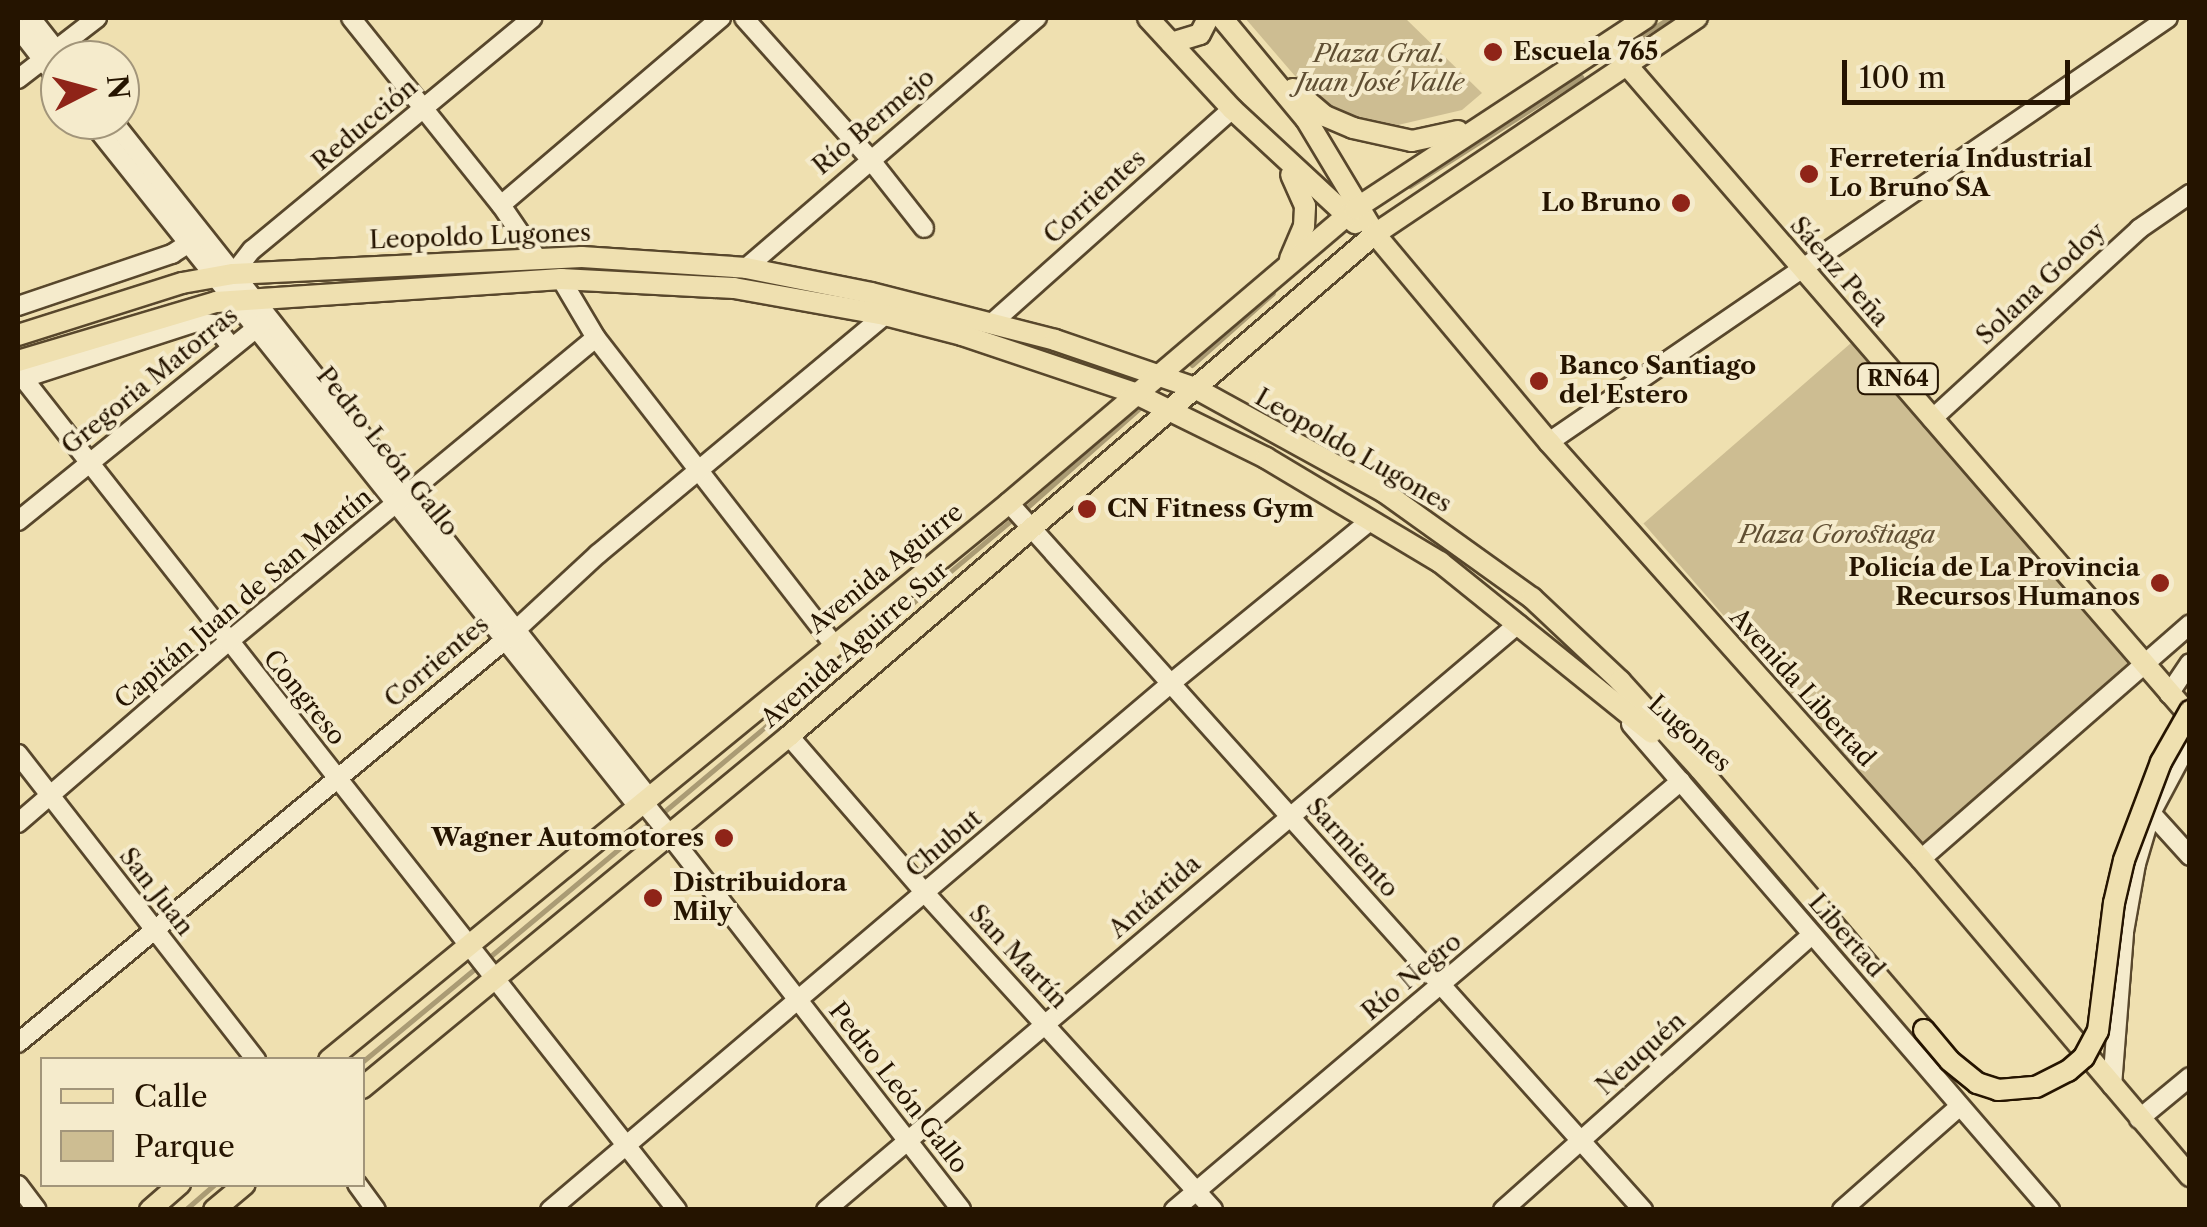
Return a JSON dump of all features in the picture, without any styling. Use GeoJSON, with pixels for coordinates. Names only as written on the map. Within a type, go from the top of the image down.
{"type":"FeatureCollection","features":[{"type":"Feature","properties":{"kind":"main road","name":"Avenida Libertad"},"geometry":{"type":"LineString","coordinates":[[1148,18],[1232,109],[1344,217],[1376,234]]}},
{"type":"Feature","properties":{"kind":"main road"},"geometry":{"type":"LineString","coordinates":[[1172,42],[1200,34],[1208,18]]}},
{"type":"Feature","properties":{"kind":"main road","name":"Avenida Libertad"},"geometry":{"type":"LineString","coordinates":[[1222,18],[1264,64],[1361,204],[1376,234],[1549,442],[1921,859],[2190,1176]]}},
{"type":"Feature","properties":{"kind":"main road"},"geometry":{"type":"LineString","coordinates":[[1153,377],[1361,204],[1646,18]]}},
{"type":"Feature","properties":{"kind":"main road"},"geometry":{"type":"LineString","coordinates":[[1376,234],[1697,18]]}},
{"type":"Feature","properties":{"kind":"main road","name":"Sáenz Peña"},"geometry":{"type":"LineString","coordinates":[[1606,42],[2190,714]]}},
{"type":"Feature","properties":{"kind":"main road"},"geometry":{"type":"LineString","coordinates":[[1264,64],[1325,116],[1385,136],[1412,141],[1438,139],[1497,116]]}},
{"type":"Feature","properties":{"kind":"main road"},"geometry":{"type":"LineString","coordinates":[[1280,156],[1305,206],[1304,226],[1288,264]]}},
{"type":"Feature","properties":{"kind":"main road","name":"Avenida Aguirre Sur"},"geometry":{"type":"LineString","coordinates":[[365,1085],[493,972],[788,736],[1019,516],[1169,410],[1376,234]]}},
{"type":"Feature","properties":{"kind":"main road","name":"Leopoldo Lugones"},"geometry":{"type":"LineString","coordinates":[[18,335],[224,275],[535,256],[746,268],[992,323],[1195,388],[1384,492],[1532,598],[1620,681],[1924,1030],[1964,1072],[1998,1090],[2036,1088],[2068,1071],[2084,1056],[2098,1031],[2106,992],[2114,903],[2124,860],[2161,762],[2190,714]]}},
{"type":"Feature","properties":{"kind":"main road","name":"Leopoldo Lugones"},"geometry":{"type":"LineString","coordinates":[[19,373],[242,298],[562,279],[734,288],[885,316],[978,340],[1134,393],[1169,410],[1440,562],[1605,694]]}},
{"type":"Feature","properties":{"kind":"main road","name":"Avenida Aguirre"},"geometry":{"type":"LineString","coordinates":[[644,803],[834,643],[1019,516],[1153,377]]}},
{"type":"Feature","properties":{"kind":"main road","name":"Lugones"},"geometry":{"type":"LineString","coordinates":[[1605,694],[1738,813]]}},
{"type":"Feature","properties":{"kind":"main road"},"geometry":{"type":"LineString","coordinates":[[333,1057],[473,947],[644,803]]}},
{"type":"Feature","properties":{"kind":"main road"},"geometry":{"type":"LineString","coordinates":[[150,1210],[177,1187]]}},
{"type":"Feature","properties":{"kind":"main road"},"geometry":{"type":"LineString","coordinates":[[214,1210],[241,1187]]}},
{"type":"Feature","properties":{"kind":"street"},"geometry":{"type":"LineString","coordinates":[[31,18],[44,40]]}},
{"type":"Feature","properties":{"kind":"street"},"geometry":{"type":"LineString","coordinates":[[73,40],[97,18]]}},
{"type":"Feature","properties":{"kind":"street"},"geometry":{"type":"LineString","coordinates":[[351,18],[501,205],[535,256]]}},
{"type":"Feature","properties":{"kind":"street","name":"Reducción"},"geometry":{"type":"LineString","coordinates":[[224,275],[532,18]]}},
{"type":"Feature","properties":{"kind":"street"},"geometry":{"type":"LineString","coordinates":[[501,205],[721,18]]}},
{"type":"Feature","properties":{"kind":"street"},"geometry":{"type":"LineString","coordinates":[[744,18],[870,158],[924,228]]}},
{"type":"Feature","properties":{"kind":"street","name":"Río Bermejo"},"geometry":{"type":"LineString","coordinates":[[746,268],[1038,18]]}},
{"type":"Feature","properties":{"kind":"street"},"geometry":{"type":"LineString","coordinates":[[1549,442],[2168,18]]}},
{"type":"Feature","properties":{"kind":"street"},"geometry":{"type":"LineString","coordinates":[[18,28],[40,46]]}},
{"type":"Feature","properties":{"kind":"street"},"geometry":{"type":"LineString","coordinates":[[18,79],[40,66]]}},
{"type":"Feature","properties":{"kind":"street","name":"Corrientes"},"geometry":{"type":"LineString","coordinates":[[992,323],[1232,109]]}},
{"type":"Feature","properties":{"kind":"street","name":"Pedro León Gallo"},"geometry":{"type":"LineString","coordinates":[[108,140],[196,239]]}},
{"type":"Feature","properties":{"kind":"street","name":"Pedro León Gallo"},"geometry":{"type":"LineString","coordinates":[[126,140],[224,275],[961,1210]]}},
{"type":"Feature","properties":{"kind":"street","name":"Solana Godoy"},"geometry":{"type":"LineString","coordinates":[[1932,419],[2139,228],[2190,194]]}},
{"type":"Feature","properties":{"kind":"street"},"geometry":{"type":"LineString","coordinates":[[18,306],[172,254],[196,239]]}},
{"type":"Feature","properties":{"kind":"street"},"geometry":{"type":"LineString","coordinates":[[562,279],[596,338],[834,643]]}},
{"type":"Feature","properties":{"kind":"street","name":"Corrientes"},"geometry":{"type":"LineString","coordinates":[[18,1042],[510,635],[885,316]]}},
{"type":"Feature","properties":{"kind":"street"},"geometry":{"type":"LineString","coordinates":[[19,373],[197,322],[213,324],[231,346]]}},
{"type":"Feature","properties":{"kind":"street","name":"Gregoria Matorras"},"geometry":{"type":"LineString","coordinates":[[18,522],[262,323]]}},
{"type":"Feature","properties":{"kind":"street","name":"Capitán Juan de San Martín"},"geometry":{"type":"LineString","coordinates":[[18,823],[228,642],[596,338]]}},
{"type":"Feature","properties":{"kind":"street","name":"Congreso"},"geometry":{"type":"LineString","coordinates":[[19,373],[86,464],[493,972]]}},
{"type":"Feature","properties":{"kind":"street","name":"Sarmiento"},"geometry":{"type":"LineString","coordinates":[[1019,516],[1643,1210]]}},
{"type":"Feature","properties":{"kind":"street","name":"Chubut"},"geometry":{"type":"LineString","coordinates":[[550,1210],[796,998],[1371,520]]}},
{"type":"Feature","properties":{"kind":"street","name":"Antártida"},"geometry":{"type":"LineString","coordinates":[[826,1210],[1518,624]]}},
{"type":"Feature","properties":{"kind":"street"},"geometry":{"type":"LineString","coordinates":[[1921,859],[2190,624]]}},
{"type":"Feature","properties":{"kind":"street"},"geometry":{"type":"LineString","coordinates":[[2169,694],[2190,663]]}},
{"type":"Feature","properties":{"kind":"street","name":"Libertad"},"geometry":{"type":"LineString","coordinates":[[1605,694],[2050,1210]]}},
{"type":"Feature","properties":{"kind":"street","name":"San Martín"},"geometry":{"type":"LineString","coordinates":[[788,736],[1213,1210]]}},
{"type":"Feature","properties":{"kind":"street"},"geometry":{"type":"LineString","coordinates":[[2112,1086],[2124,932],[2151,812],[2190,740]]}},
{"type":"Feature","properties":{"kind":"street","name":"San Juan"},"geometry":{"type":"LineString","coordinates":[[18,754],[254,1057]]}},
{"type":"Feature","properties":{"kind":"street","name":"Río Negro"},"geometry":{"type":"LineString","coordinates":[[1174,1210],[1681,781]]}},
{"type":"Feature","properties":{"kind":"street"},"geometry":{"type":"LineString","coordinates":[[2151,812],[2190,856]]}},
{"type":"Feature","properties":{"kind":"street","name":"Neuquén"},"geometry":{"type":"LineString","coordinates":[[1503,1210],[1812,935]]}},
{"type":"Feature","properties":{"kind":"street"},"geometry":{"type":"LineString","coordinates":[[493,972],[676,1210]]}},
{"type":"Feature","properties":{"kind":"street"},"geometry":{"type":"LineString","coordinates":[[2139,1120],[2190,1077]]}},
{"type":"Feature","properties":{"kind":"street"},"geometry":{"type":"LineString","coordinates":[[1842,1210],[1960,1106]]}},
{"type":"Feature","properties":{"kind":"street"},"geometry":{"type":"LineString","coordinates":[[18,1185],[37,1210]]}},
{"type":"Feature","properties":{"kind":"street"},"geometry":{"type":"LineString","coordinates":[[359,1187],[376,1210]]}},
{"type":"Feature","properties":{"kind":"green space","name":"Plaza Gral. Juan José Valle"},"geometry":{"type":"Polygon","coordinates":[[[1245,18],[1405,18],[1482,93],[1462,110],[1398,125],[1343,114],[1295,76],[1245,18]]]}},
{"type":"Feature","properties":{"kind":"green space","name":"Plaza Gorostiaga"},"geometry":{"type":"Polygon","coordinates":[[[1851,343],[2130,664],[1922,844],[1643,523],[1851,343]]]}},
{"type":"Feature","properties":{"kind":"waterway"},"geometry":{"type":"LineString","coordinates":[[1640,36],[1670,18]]}},
{"type":"Feature","properties":{"kind":"waterway"},"geometry":{"type":"LineString","coordinates":[[1410,186],[1581,77]]}},
{"type":"Feature","properties":{"kind":"waterway"},"geometry":{"type":"LineString","coordinates":[[1192,365],[1273,293]]}},
{"type":"Feature","properties":{"kind":"waterway"},"geometry":{"type":"LineString","coordinates":[[1024,510],[1142,406]]}},
{"type":"Feature","properties":{"kind":"waterway"},"geometry":{"type":"LineString","coordinates":[[660,815],[1015,517]]}},
{"type":"Feature","properties":{"kind":"waterway"},"geometry":{"type":"LineString","coordinates":[[487,959],[651,822]]}},
{"type":"Feature","properties":{"kind":"waterway"},"geometry":{"type":"LineString","coordinates":[[365,1060],[478,966]]}},
{"type":"Feature","properties":{"kind":"waterway"},"geometry":{"type":"LineString","coordinates":[[185,1210],[212,1187]]}},
{"type":"Feature","properties":{"kind":"place","name":"Escuela 765"},"geometry":{"type":"Point","coordinates":[1493,52]}},
{"type":"Feature","properties":{"kind":"place","name":"Ferretería Industrial Lo Bruno SA"},"geometry":{"type":"Point","coordinates":[1809,174]}},
{"type":"Feature","properties":{"kind":"place","name":"Lo Bruno"},"geometry":{"type":"Point","coordinates":[1681,203]}},
{"type":"Feature","properties":{"kind":"place","name":"Banco Santiago del Estero"},"geometry":{"type":"Point","coordinates":[1539,381]}},
{"type":"Feature","properties":{"kind":"place","name":"CN Fitness Gym"},"geometry":{"type":"Point","coordinates":[1087,509]}},
{"type":"Feature","properties":{"kind":"place","name":"Policía de La Provincia Recursos Humanos"},"geometry":{"type":"Point","coordinates":[2160,583]}},
{"type":"Feature","properties":{"kind":"place","name":"Wagner Automotores"},"geometry":{"type":"Point","coordinates":[724,838]}},
{"type":"Feature","properties":{"kind":"place","name":"Distribuidora Mily"},"geometry":{"type":"Point","coordinates":[653,898]}}]}
